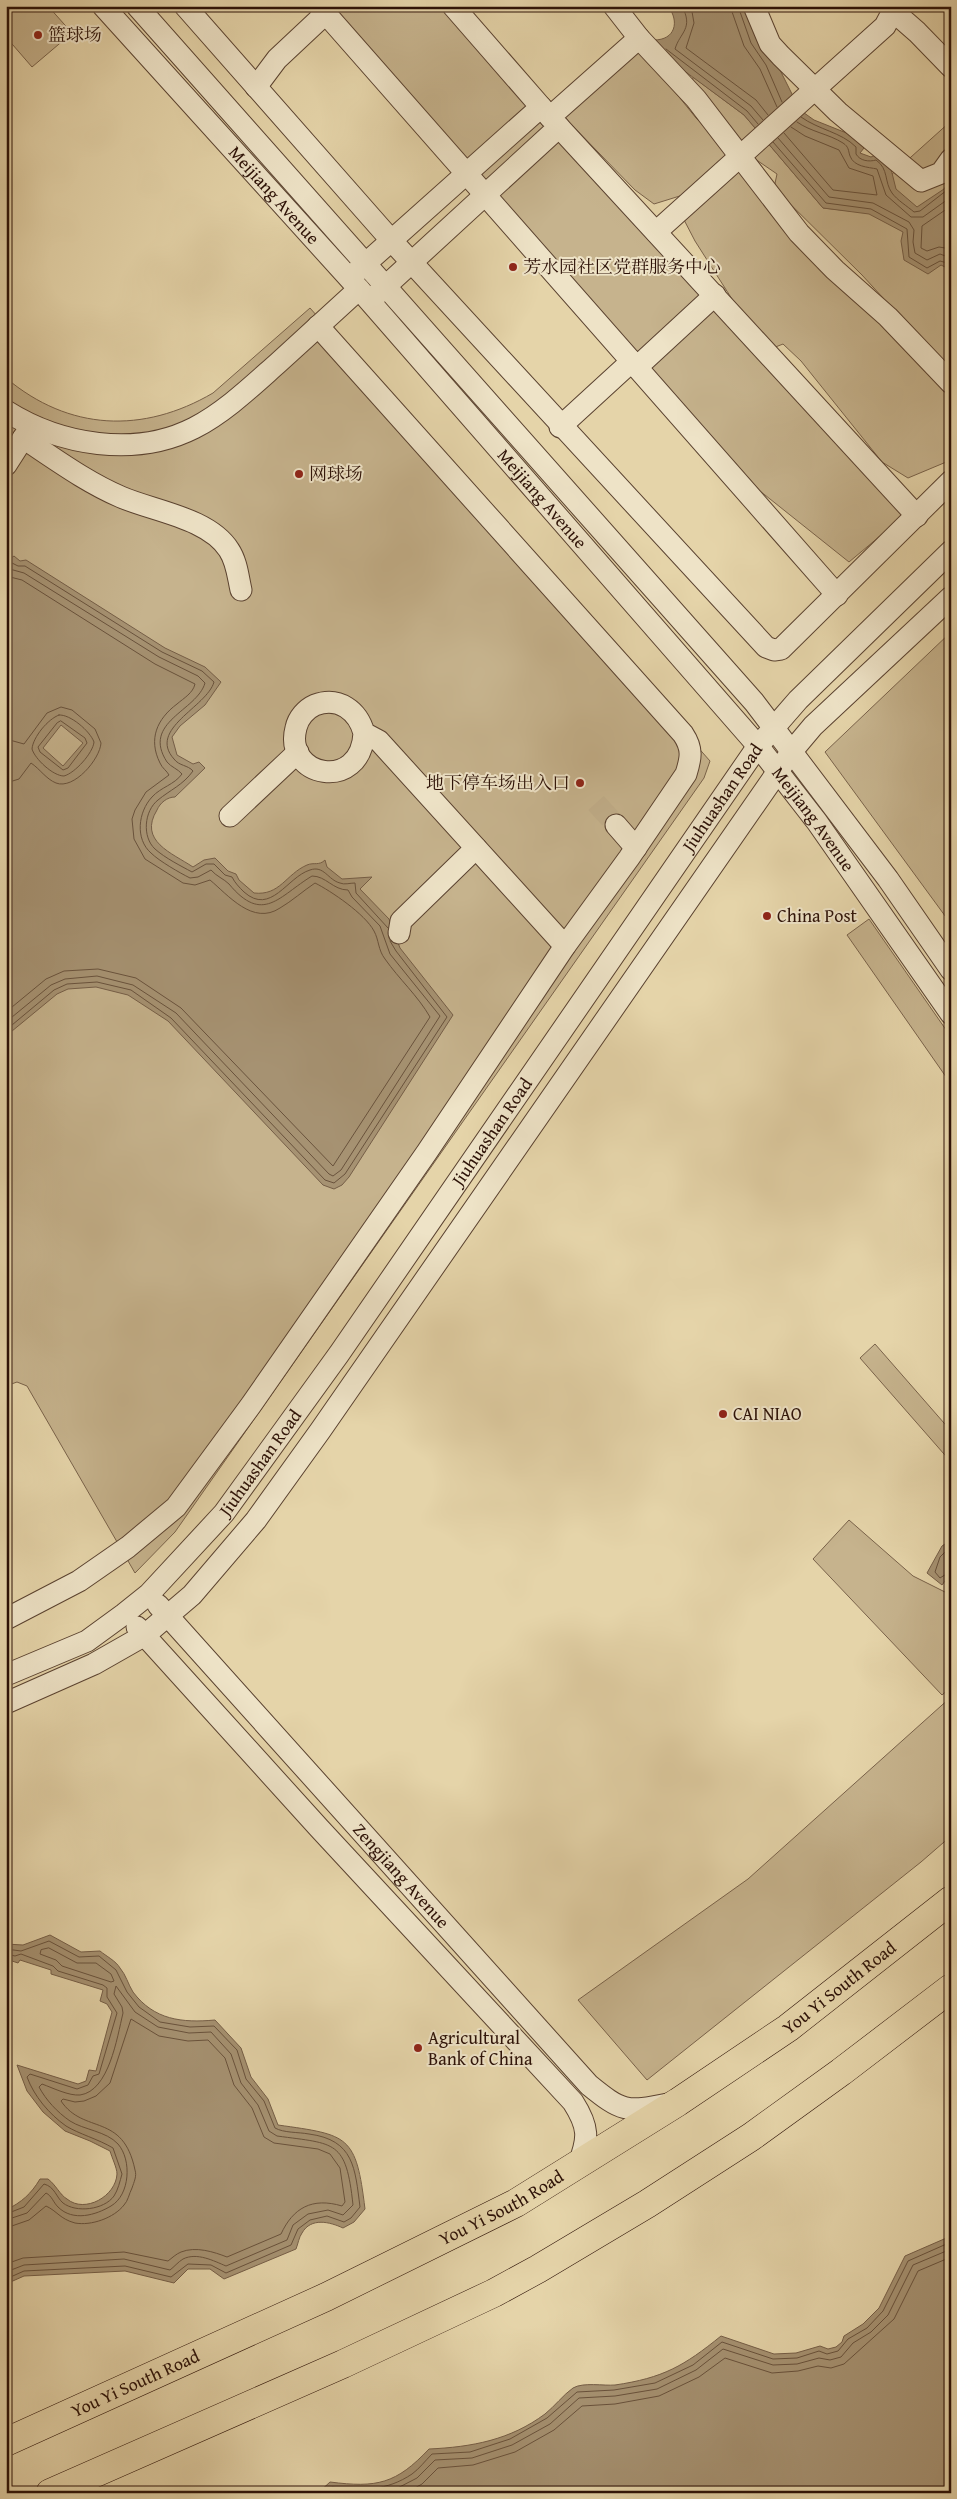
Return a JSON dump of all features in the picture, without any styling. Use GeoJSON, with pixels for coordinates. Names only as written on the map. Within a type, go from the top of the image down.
{"type":"FeatureCollection","features":[{"type":"Feature","properties":{"kind":"main road","name":"You Yi South Road"},"geometry":{"type":"LineString","coordinates":[[6,2442],[394,2266],[516,2203],[678,2102],[788,2028],[951,1900]]}},
{"type":"Feature","properties":{"kind":"main road"},"geometry":{"type":"LineString","coordinates":[[50,2493],[343,2364],[494,2293],[538,2269],[647,2204],[751,2137],[841,2072],[951,1988]]}},
{"type":"Feature","properties":{"kind":"street","name":"Meijiang Avenue"},"geometry":{"type":"LineString","coordinates":[[103,6],[754,702],[888,878],[951,970]]}},
{"type":"Feature","properties":{"kind":"street","name":"Meijiang Avenue"},"geometry":{"type":"LineString","coordinates":[[137,6],[365,264],[366,289],[758,746],[817,822],[951,1014]]}},
{"type":"Feature","properties":{"kind":"street"},"geometry":{"type":"LineString","coordinates":[[185,6],[411,263],[560,427],[766,647],[774,650],[781,649],[951,482]]}},
{"type":"Feature","properties":{"kind":"street"},"geometry":{"type":"LineString","coordinates":[[453,6],[550,117],[715,294],[917,516]]}},
{"type":"Feature","properties":{"kind":"street"},"geometry":{"type":"LineString","coordinates":[[614,6],[640,38],[696,99],[800,233],[835,270],[888,317],[951,383]]}},
{"type":"Feature","properties":{"kind":"street"},"geometry":{"type":"LineString","coordinates":[[754,6],[770,44],[808,95],[921,181],[941,172],[951,159]]}},
{"type":"Feature","properties":{"kind":"street"},"geometry":{"type":"LineString","coordinates":[[656,232],[885,26],[893,9],[951,67]]}},
{"type":"Feature","properties":{"kind":"street"},"geometry":{"type":"LineString","coordinates":[[256,87],[277,59],[322,10],[837,595]]}},
{"type":"Feature","properties":{"kind":"street"},"geometry":{"type":"LineString","coordinates":[[366,289],[365,264],[391,240],[466,173],[550,117],[640,38]]}},
{"type":"Feature","properties":{"kind":"street"},"geometry":{"type":"LineString","coordinates":[[27,432],[92,443],[127,446],[163,440],[194,428],[249,388],[318,326],[366,289],[411,263],[485,195],[550,117]]}},
{"type":"Feature","properties":{"kind":"street"},"geometry":{"type":"LineString","coordinates":[[560,427],[715,294]]}},
{"type":"Feature","properties":{"kind":"street"},"geometry":{"type":"LineString","coordinates":[[6,1619],[79,1581],[128,1547],[176,1507],[251,1405],[416,1169],[565,946],[636,848],[686,774],[692,750],[688,742],[318,326]]}},
{"type":"Feature","properties":{"kind":"street"},"geometry":{"type":"LineString","coordinates":[[6,411],[27,432],[85,480],[123,498],[158,508],[196,524],[218,538],[229,549],[236,564],[241,590]]}},
{"type":"Feature","properties":{"kind":"street"},"geometry":{"type":"LineString","coordinates":[[6,465],[27,432]]}},
{"type":"Feature","properties":{"kind":"street","name":"Jiuhuashan Road"},"geometry":{"type":"LineString","coordinates":[[6,1675],[87,1641],[124,1614],[149,1594],[224,1513],[322,1378],[758,746],[798,700],[951,551]]}},
{"type":"Feature","properties":{"kind":"street","name":"Jiuhuashan Road"},"geometry":{"type":"LineString","coordinates":[[6,1702],[94,1664],[145,1636],[192,1595],[262,1512],[792,751],[813,726],[951,597]]}},
{"type":"Feature","properties":{"kind":"street"},"geometry":{"type":"LineString","coordinates":[[323,702],[334,702],[346,706],[361,722],[364,733],[364,745],[360,756],[352,765],[342,771],[330,773],[318,771],[308,765],[298,752],[294,735],[297,723],[303,714],[312,706],[323,702]]}},
{"type":"Feature","properties":{"kind":"street"},"geometry":{"type":"LineString","coordinates":[[364,733],[379,741],[565,946]]}},
{"type":"Feature","properties":{"kind":"street"},"geometry":{"type":"LineString","coordinates":[[230,816],[298,752]]}},
{"type":"Feature","properties":{"kind":"street"},"geometry":{"type":"LineString","coordinates":[[616,825],[636,848]]}},
{"type":"Feature","properties":{"kind":"street"},"geometry":{"type":"LineString","coordinates":[[399,933],[400,921],[476,848]]}},
{"type":"Feature","properties":{"kind":"street","name":"Zengjiang Avenue"},"geometry":{"type":"LineString","coordinates":[[149,1594],[589,2085],[623,2109],[641,2110],[678,2102]]}},
{"type":"Feature","properties":{"kind":"street","name":"Zengjiang Avenue"},"geometry":{"type":"LineString","coordinates":[[124,1614],[325,1835],[573,2102],[586,2130],[586,2147],[578,2166]]}},
{"type":"Feature","properties":{"kind":"shaded area","name":"篮球场"},"geometry":{"type":"Polygon","coordinates":[[[6,6],[48,6],[72,33],[32,67],[6,37],[6,6]]]}},
{"type":"Feature","properties":{"kind":"shaded area"},"geometry":{"type":"Polygon","coordinates":[[[330,6],[464,6],[904,516],[849,562],[760,491],[330,6]]]}},
{"type":"Feature","properties":{"kind":"shaded area"},"geometry":{"type":"Polygon","coordinates":[[[639,47],[696,118],[951,377],[951,460],[908,478],[882,462],[801,361],[783,344],[773,348],[746,321],[695,241],[682,216],[683,195],[654,204],[635,190],[562,115],[639,47]]]}},
{"type":"Feature","properties":{"kind":"shaded area"},"geometry":{"type":"Polygon","coordinates":[[[693,77],[744,115],[823,208],[851,211],[951,121],[951,372],[862,275],[774,188],[777,174],[739,148],[692,87],[693,77]]]}},
{"type":"Feature","properties":{"kind":"shaded area"},"geometry":{"type":"Polygon","coordinates":[[[310,308],[710,761],[704,778],[175,1532],[135,1573],[27,1386],[17,1382],[6,1386],[6,378],[30,396],[55,408],[81,417],[107,421],[133,420],[160,415],[187,406],[213,393],[310,308]]]}},
{"type":"Feature","properties":{"kind":"shaded area"},"geometry":{"type":"Polygon","coordinates":[[[951,632],[951,924],[825,752],[951,632]]]}},
{"type":"Feature","properties":{"kind":"shaded area"},"geometry":{"type":"Polygon","coordinates":[[[869,919],[951,1037],[951,1084],[847,935],[869,919]]]}},
{"type":"Feature","properties":{"kind":"shaded area"},"geometry":{"type":"Polygon","coordinates":[[[875,1344],[951,1431],[951,1462],[860,1358],[875,1344]]]}},
{"type":"Feature","properties":{"kind":"shaded area"},"geometry":{"type":"Polygon","coordinates":[[[849,1520],[913,1576],[945,1592],[951,1585],[951,1687],[942,1695],[813,1559],[849,1520]]]}},
{"type":"Feature","properties":{"kind":"shaded area"},"geometry":{"type":"Polygon","coordinates":[[[951,1697],[951,1836],[647,2080],[578,2000],[748,1879],[951,1697]]]}},
{"type":"Feature","properties":{"kind":"water"},"geometry":{"type":"Polygon","coordinates":[[[668,6],[748,6],[800,110],[814,120],[849,134],[864,148],[860,153],[871,157],[877,154],[891,169],[896,189],[917,207],[944,189],[951,179],[951,270],[941,265],[928,274],[904,260],[901,241],[903,232],[869,214],[823,208],[744,115],[675,64],[654,40],[667,37],[673,29],[674,18],[668,6]]]}},
{"type":"Feature","properties":{"kind":"water"},"geometry":{"type":"Polygon","coordinates":[[[6,551],[11,558],[14,556],[20,561],[26,560],[165,648],[205,667],[221,682],[205,705],[180,726],[172,737],[177,755],[193,764],[199,762],[205,768],[175,797],[167,799],[160,805],[152,821],[152,830],[155,838],[167,851],[193,867],[204,860],[215,858],[228,871],[236,874],[239,880],[254,893],[263,893],[277,888],[300,869],[325,860],[327,867],[342,879],[372,877],[360,889],[389,919],[400,948],[453,1015],[342,1185],[334,1189],[323,1185],[168,1021],[128,995],[96,987],[68,989],[57,994],[6,1036],[6,766],[11,761],[6,755],[6,551]],[[61,725],[43,748],[63,766],[83,743],[61,725]]]}},
{"type":"Feature","properties":{"kind":"water"},"geometry":{"type":"Polygon","coordinates":[[[951,1540],[951,1573],[942,1585],[927,1573],[942,1546],[951,1540]]]}},
{"type":"Feature","properties":{"kind":"water"},"geometry":{"type":"Polygon","coordinates":[[[50,1935],[81,1952],[100,1951],[116,1963],[133,1992],[141,2001],[159,2014],[180,2020],[215,2020],[241,2048],[251,2077],[268,2099],[278,2125],[302,2128],[334,2136],[345,2143],[352,2153],[358,2166],[365,2209],[354,2222],[343,2228],[321,2222],[310,2225],[301,2235],[296,2249],[224,2279],[210,2269],[188,2269],[174,2283],[125,2271],[24,2276],[6,2284],[6,2210],[26,2197],[40,2179],[48,2179],[65,2197],[74,2203],[82,2205],[90,2203],[105,2196],[115,2182],[117,2174],[110,2151],[65,2131],[43,2112],[27,2091],[17,2065],[78,2084],[86,2081],[89,2070],[96,2071],[112,2012],[107,2004],[100,2001],[103,1990],[51,1974],[51,1970],[20,1960],[18,1963],[6,1959],[6,1944],[23,1945],[50,1935]]]}},
{"type":"Feature","properties":{"kind":"water"},"geometry":{"type":"Polygon","coordinates":[[[951,2236],[951,2493],[318,2493],[330,2482],[361,2484],[385,2481],[406,2470],[429,2449],[475,2444],[504,2436],[532,2423],[577,2386],[615,2385],[647,2379],[684,2363],[721,2336],[774,2354],[796,2353],[820,2346],[828,2349],[836,2347],[842,2342],[844,2336],[863,2324],[879,2308],[905,2256],[951,2236]]]}},
{"type":"Feature","properties":{"kind":"tunnel"},"geometry":{"type":"LineString","coordinates":[[596,803],[616,825]]}},
{"type":"Feature","properties":{"kind":"place","name":"篮球场"},"geometry":{"type":"Point","coordinates":[38,35]}},
{"type":"Feature","properties":{"kind":"place","name":"芳水园社区党群服务中心"},"geometry":{"type":"Point","coordinates":[513,267]}},
{"type":"Feature","properties":{"kind":"place","name":"网球场"},"geometry":{"type":"Point","coordinates":[299,474]}},
{"type":"Feature","properties":{"kind":"place","name":"地下停车场出入口"},"geometry":{"type":"Point","coordinates":[580,783]}},
{"type":"Feature","properties":{"kind":"place","name":"China Post"},"geometry":{"type":"Point","coordinates":[767,916]}},
{"type":"Feature","properties":{"kind":"place","name":"CAI NIAO"},"geometry":{"type":"Point","coordinates":[723,1414]}},
{"type":"Feature","properties":{"kind":"place","name":"Agricultural Bank of China"},"geometry":{"type":"Point","coordinates":[418,2048]}}]}
